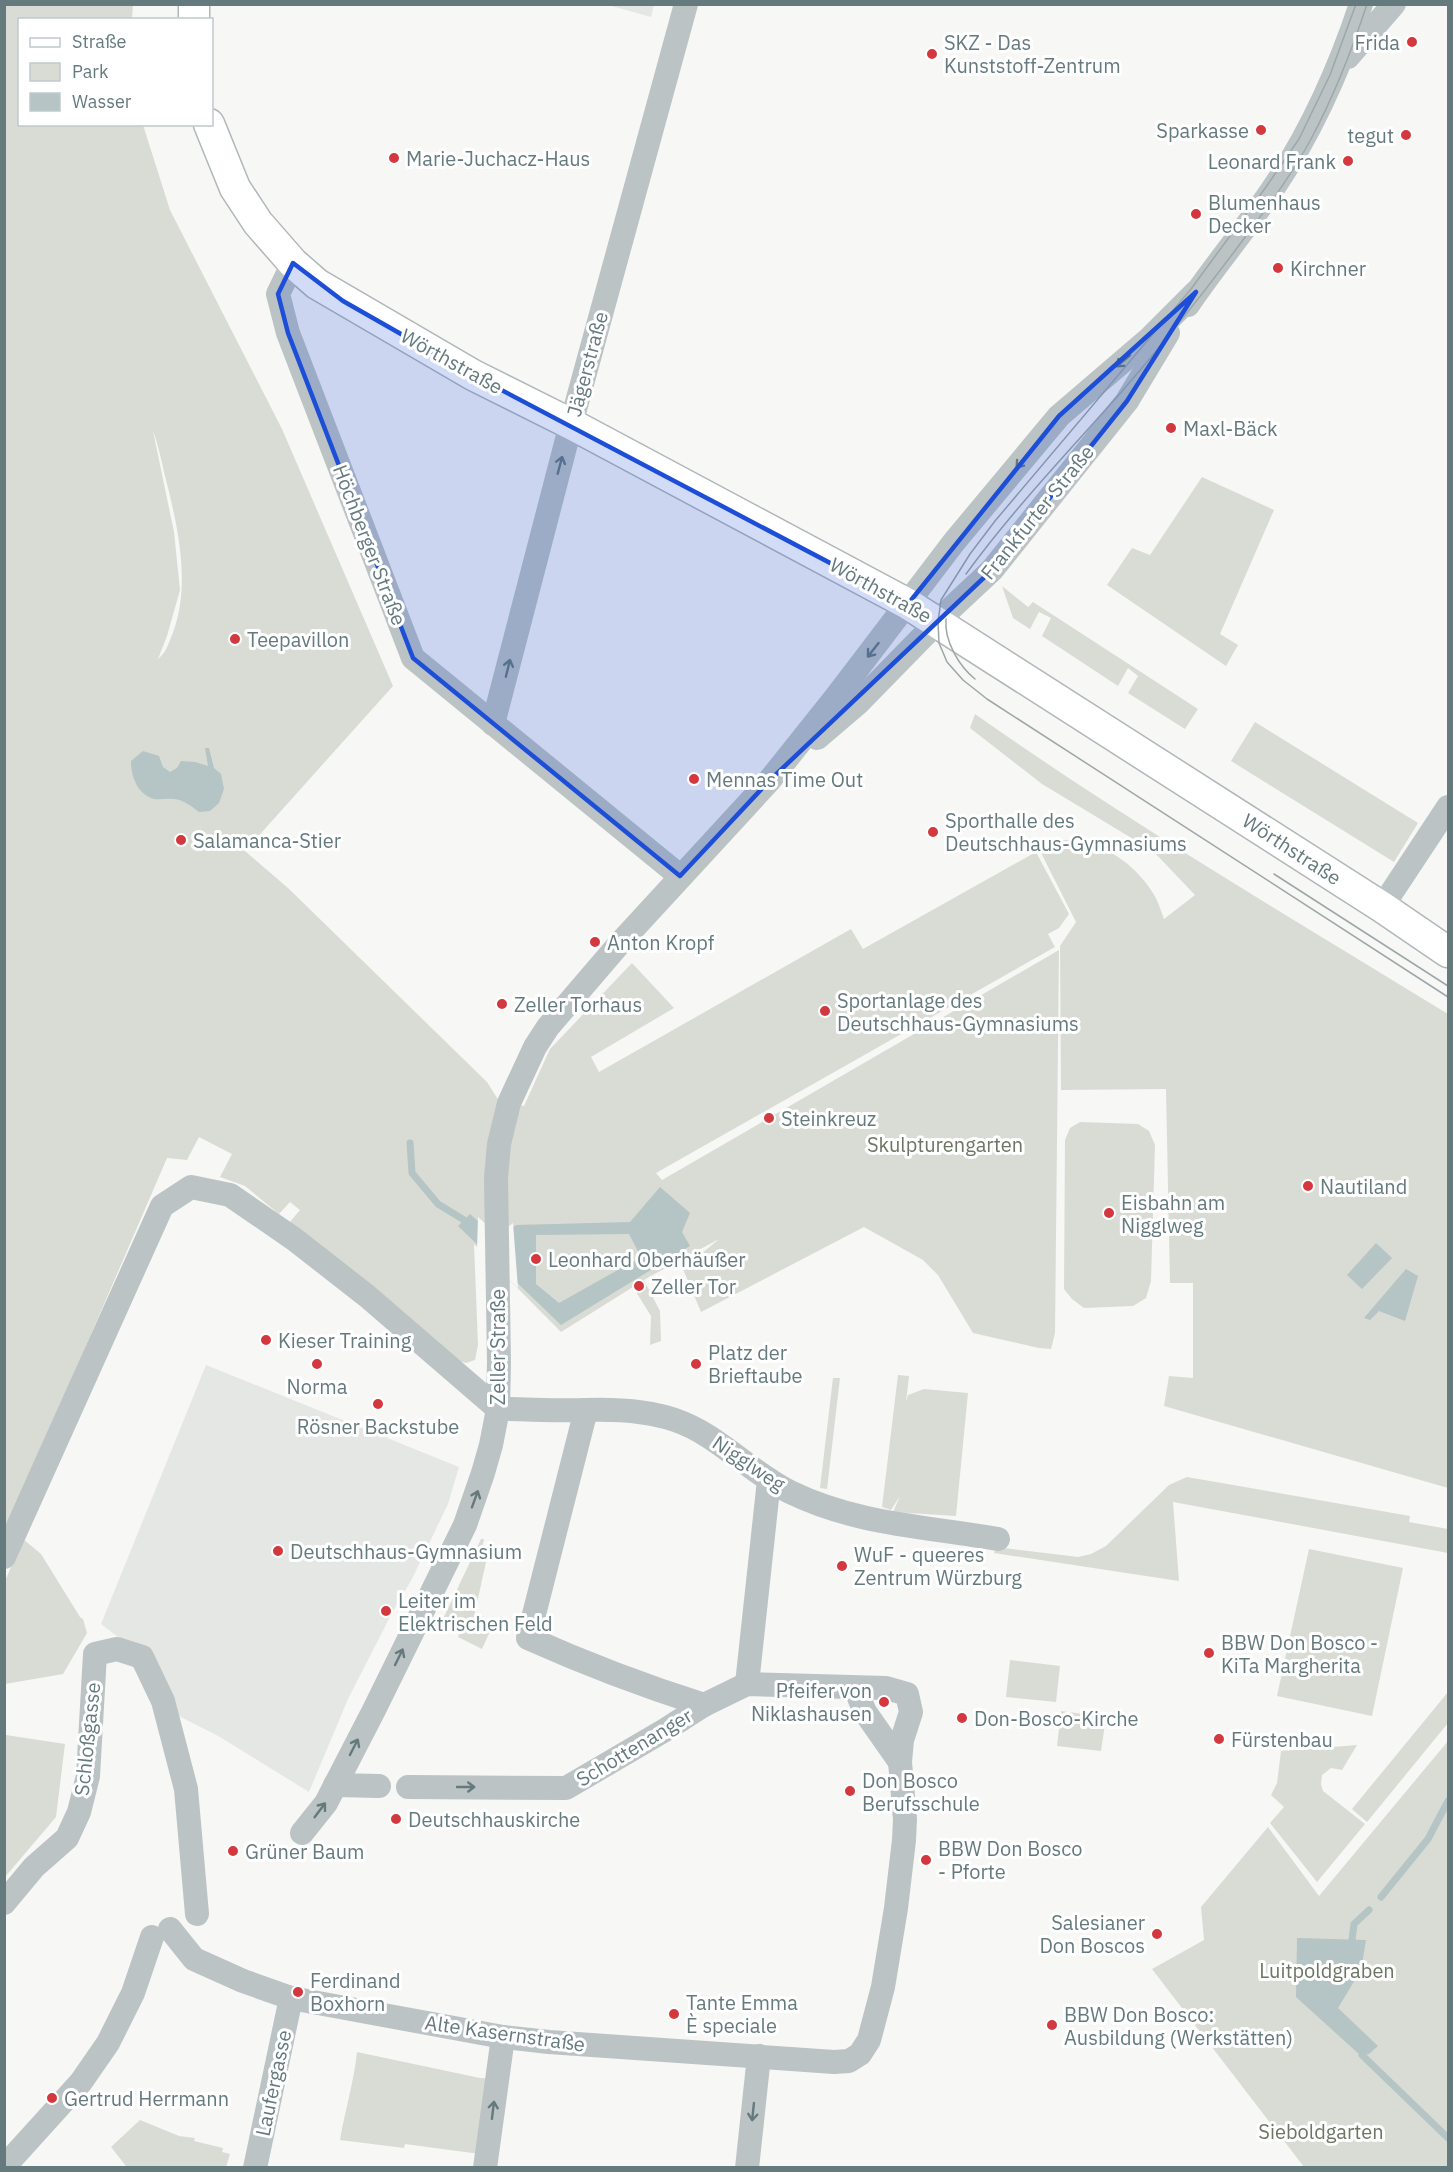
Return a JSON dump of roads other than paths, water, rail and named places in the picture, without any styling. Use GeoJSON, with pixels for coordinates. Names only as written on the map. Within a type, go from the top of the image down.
{"type":"FeatureCollection","features":[{"type":"Feature","properties":{"kind":"main road"},"geometry":{"type":"LineString","coordinates":[[210,126],[235,188],[258,223],[293,263]]}},
{"type":"Feature","properties":{"kind":"main road","name":"Wörthstraße"},"geometry":{"type":"LineString","coordinates":[[293,263],[317,284],[343,301],[473,375],[571,424],[908,604],[1449,952]]}},
{"type":"Feature","properties":{"kind":"street","name":"Jägerstraße"},"geometry":{"type":"LineString","coordinates":[[494,724],[571,424],[686,4]]}},
{"type":"Feature","properties":{"kind":"street","name":"Frankfurter Straße"},"geometry":{"type":"LineString","coordinates":[[769,781],[858,703],[992,570],[1127,401],[1155,352],[1196,292],[1272,191],[1306,137],[1335,77],[1361,4]]}},
{"type":"Feature","properties":{"kind":"street"},"geometry":{"type":"LineString","coordinates":[[1335,77],[1348,56],[1394,4]]}},
{"type":"Feature","properties":{"kind":"street","name":"Höchberger Straße"},"geometry":{"type":"LineString","coordinates":[[293,263],[278,294],[288,333],[413,658],[680,876]]}},
{"type":"Feature","properties":{"kind":"street","name":"Frankfurter Straße"},"geometry":{"type":"LineString","coordinates":[[680,876],[769,781],[954,542],[1059,416],[1150,338],[1196,292]]}},
{"type":"Feature","properties":{"kind":"street"},"geometry":{"type":"LineString","coordinates":[[1382,907],[1449,807]]}},
{"type":"Feature","properties":{"kind":"street","name":"Zeller Straße"},"geometry":{"type":"LineString","coordinates":[[302,1833],[326,1803],[465,1525],[487,1460],[498,1409],[496,1178],[499,1144],[509,1103],[535,1047],[548,1027],[680,876]]}},
{"type":"Feature","properties":{"kind":"street"},"geometry":{"type":"LineString","coordinates":[[4,1557],[162,1206],[190,1187],[230,1195],[294,1239],[367,1296],[498,1409]]}},
{"type":"Feature","properties":{"kind":"street","name":"Nigglweg"},"geometry":{"type":"LineString","coordinates":[[498,1409],[597,1409],[638,1412],[674,1420],[709,1436],[769,1480],[812,1502],[852,1516],[998,1539]]}},
{"type":"Feature","properties":{"kind":"street"},"geometry":{"type":"LineString","coordinates":[[586,1410],[528,1638],[654,1690],[704,1705]]}},
{"type":"Feature","properties":{"kind":"street"},"geometry":{"type":"LineString","coordinates":[[747,1684],[769,1480]]}},
{"type":"Feature","properties":{"kind":"street","name":"Schloßgasse"},"geometry":{"type":"LineString","coordinates":[[4,1903],[34,1867],[67,1838],[79,1812],[88,1776],[95,1654],[117,1649],[142,1658],[163,1701],[186,1789],[197,1914]]}},
{"type":"Feature","properties":{"kind":"street","name":"Schottenanger"},"geometry":{"type":"LineString","coordinates":[[408,1787],[566,1788],[704,1705],[747,1684],[886,1688],[907,1694],[911,1712],[902,1740],[900,1762],[905,1820],[896,1908],[875,2022],[869,2040],[860,2054]]}},
{"type":"Feature","properties":{"kind":"street"},"geometry":{"type":"LineString","coordinates":[[855,1688],[865,1712],[900,1762]]}},
{"type":"Feature","properties":{"kind":"street"},"geometry":{"type":"LineString","coordinates":[[335,1785],[379,1786]]}},
{"type":"Feature","properties":{"kind":"street","name":"Alte Kasernstraße"},"geometry":{"type":"LineString","coordinates":[[4,2166],[81,2082],[108,2043],[161,1933],[194,1959],[243,1981],[291,1998],[503,2037],[576,2045],[834,2062],[849,2061],[860,2054]]}},
{"type":"Feature","properties":{"kind":"street","name":"Laufergasse"},"geometry":{"type":"LineString","coordinates":[[255,2168],[291,1998]]}},
{"type":"Feature","properties":{"kind":"street"},"geometry":{"type":"LineString","coordinates":[[486,2168],[503,2037]]}},
{"type":"Feature","properties":{"kind":"street"},"geometry":{"type":"LineString","coordinates":[[747,2168],[759,2056]]}},
{"type":"Feature","properties":{"kind":"water"},"geometry":{"type":"Polygon","coordinates":[[[205,748],[209,748],[214,768],[221,774],[224,789],[219,803],[210,811],[199,812],[178,800],[148,797],[136,784],[131,761],[143,751],[159,756],[163,767],[170,772],[177,768],[181,761],[208,766],[205,748]]]}},
{"type":"Feature","properties":{"kind":"water"},"geometry":{"type":"Polygon","coordinates":[[[660,1187],[690,1213],[682,1232],[690,1246],[561,1325],[458,1226],[470,1214],[498,1239],[516,1225],[630,1222],[660,1187]],[[629,1234],[536,1235],[536,1284],[559,1303],[641,1257],[629,1234]]]}},
{"type":"Feature","properties":{"kind":"water"},"geometry":{"type":"Polygon","coordinates":[[[1376,1243],[1392,1258],[1362,1289],[1347,1275],[1376,1243]]]}},
{"type":"Feature","properties":{"kind":"water"},"geometry":{"type":"Polygon","coordinates":[[[1406,1269],[1418,1276],[1405,1321],[1379,1311],[1370,1320],[1364,1318],[1406,1269]]]}},
{"type":"Feature","properties":{"kind":"water"},"geometry":{"type":"Polygon","coordinates":[[[1297,1938],[1366,1940],[1361,1970],[1338,2008],[1378,2046],[1369,2054],[1360,2055],[1296,1997],[1297,1938]]]}},
{"type":"Feature","properties":{"kind":"waterway"},"geometry":{"type":"LineString","coordinates":[[410,1143],[412,1173],[438,1204],[464,1220]]}},
{"type":"Feature","properties":{"kind":"waterway"},"geometry":{"type":"LineString","coordinates":[[1381,1897],[1428,1839],[1448,1801]]}},
{"type":"Feature","properties":{"kind":"waterway"},"geometry":{"type":"LineString","coordinates":[[1352,1940],[1354,1924],[1369,1910]]}},
{"type":"Feature","properties":{"kind":"waterway"},"geometry":{"type":"LineString","coordinates":[[1362,2055],[1448,2138]]}},
{"type":"Feature","properties":{"kind":"tram line"},"geometry":{"type":"LineString","coordinates":[[1356,4],[1330,75],[1299,139],[1191,289],[995,521],[970,554],[941,600],[938,622],[939,643],[947,662],[963,680],[987,699],[1448,997]]}},
{"type":"Feature","properties":{"kind":"tram line"},"geometry":{"type":"LineString","coordinates":[[966,574],[1020,506],[1163,342],[1223,267],[1276,195],[1303,153],[1327,106],[1349,56],[1367,4]]}},
{"type":"Feature","properties":{"kind":"tram line"},"geometry":{"type":"LineString","coordinates":[[946,619],[950,644],[963,667],[975,679]]}},
{"type":"Feature","properties":{"kind":"tram line"},"geometry":{"type":"LineString","coordinates":[[1274,874],[1448,986]]}},
{"type":"Feature","properties":{"kind":"place","name":"Frida"},"geometry":{"type":"Point","coordinates":[1412,42]}},
{"type":"Feature","properties":{"kind":"place","name":"SKZ - Das Kunststoff-Zentrum"},"geometry":{"type":"Point","coordinates":[932,54]}},
{"type":"Feature","properties":{"kind":"place","name":"Sparkasse"},"geometry":{"type":"Point","coordinates":[1261,130]}},
{"type":"Feature","properties":{"kind":"place","name":"tegut"},"geometry":{"type":"Point","coordinates":[1406,135]}},
{"type":"Feature","properties":{"kind":"place","name":"Marie-Juchacz-Haus"},"geometry":{"type":"Point","coordinates":[394,158]}},
{"type":"Feature","properties":{"kind":"place","name":"Leonard Frank"},"geometry":{"type":"Point","coordinates":[1348,161]}},
{"type":"Feature","properties":{"kind":"place","name":"Blumenhaus Decker"},"geometry":{"type":"Point","coordinates":[1196,214]}},
{"type":"Feature","properties":{"kind":"place","name":"Kirchner"},"geometry":{"type":"Point","coordinates":[1278,268]}},
{"type":"Feature","properties":{"kind":"place","name":"Maxl-Bäck"},"geometry":{"type":"Point","coordinates":[1171,428]}},
{"type":"Feature","properties":{"kind":"place","name":"Teepavillon"},"geometry":{"type":"Point","coordinates":[235,639]}},
{"type":"Feature","properties":{"kind":"place","name":"Mennas Time Out"},"geometry":{"type":"Point","coordinates":[694,779]}},
{"type":"Feature","properties":{"kind":"place","name":"Sporthalle des Deutschhaus-Gymnasiums"},"geometry":{"type":"Point","coordinates":[933,832]}},
{"type":"Feature","properties":{"kind":"place","name":"Salamanca-Stier"},"geometry":{"type":"Point","coordinates":[181,840]}},
{"type":"Feature","properties":{"kind":"place","name":"Anton Kropf"},"geometry":{"type":"Point","coordinates":[595,942]}},
{"type":"Feature","properties":{"kind":"place","name":"Zeller Torhaus"},"geometry":{"type":"Point","coordinates":[502,1004]}},
{"type":"Feature","properties":{"kind":"place","name":"Sportanlage des Deutschhaus-Gymnasiums"},"geometry":{"type":"Point","coordinates":[825,1011]}},
{"type":"Feature","properties":{"kind":"place","name":"Steinkreuz"},"geometry":{"type":"Point","coordinates":[769,1118]}},
{"type":"Feature","properties":{"kind":"place","name":"Nautiland"},"geometry":{"type":"Point","coordinates":[1308,1186]}},
{"type":"Feature","properties":{"kind":"place","name":"Eisbahn am Nigglweg"},"geometry":{"type":"Point","coordinates":[1109,1213]}},
{"type":"Feature","properties":{"kind":"place","name":"Leonhard Oberhäußer"},"geometry":{"type":"Point","coordinates":[536,1259]}},
{"type":"Feature","properties":{"kind":"place","name":"Zeller Tor"},"geometry":{"type":"Point","coordinates":[639,1286]}},
{"type":"Feature","properties":{"kind":"place","name":"Kieser Training"},"geometry":{"type":"Point","coordinates":[266,1340]}},
{"type":"Feature","properties":{"kind":"place","name":"Norma"},"geometry":{"type":"Point","coordinates":[317,1364]}},
{"type":"Feature","properties":{"kind":"place","name":"Platz der Brieftaube"},"geometry":{"type":"Point","coordinates":[696,1364]}},
{"type":"Feature","properties":{"kind":"place","name":"Rösner Backstube"},"geometry":{"type":"Point","coordinates":[378,1404]}},
{"type":"Feature","properties":{"kind":"place","name":"Deutschhaus-Gymnasium"},"geometry":{"type":"Point","coordinates":[278,1551]}},
{"type":"Feature","properties":{"kind":"place","name":"WuF - queeres Zentrum Würzburg"},"geometry":{"type":"Point","coordinates":[842,1566]}},
{"type":"Feature","properties":{"kind":"place","name":"Leiter im Elektrischen Feld"},"geometry":{"type":"Point","coordinates":[386,1611]}},
{"type":"Feature","properties":{"kind":"place","name":"BBW Don Bosco - KiTa Margherita"},"geometry":{"type":"Point","coordinates":[1209,1653]}},
{"type":"Feature","properties":{"kind":"place","name":"Pfeifer von Niklashausen"},"geometry":{"type":"Point","coordinates":[884,1702]}},
{"type":"Feature","properties":{"kind":"place","name":"Don-Bosco-Kirche"},"geometry":{"type":"Point","coordinates":[962,1718]}},
{"type":"Feature","properties":{"kind":"place","name":"Fürstenbau"},"geometry":{"type":"Point","coordinates":[1219,1739]}},
{"type":"Feature","properties":{"kind":"place","name":"Don Bosco Berufsschule"},"geometry":{"type":"Point","coordinates":[850,1791]}},
{"type":"Feature","properties":{"kind":"place","name":"Deutschhauskirche"},"geometry":{"type":"Point","coordinates":[396,1819]}},
{"type":"Feature","properties":{"kind":"place","name":"Grüner Baum"},"geometry":{"type":"Point","coordinates":[233,1851]}},
{"type":"Feature","properties":{"kind":"place","name":"BBW Don Bosco - Pforte"},"geometry":{"type":"Point","coordinates":[926,1860]}},
{"type":"Feature","properties":{"kind":"place","name":"Salesianer Don Boscos"},"geometry":{"type":"Point","coordinates":[1157,1934]}},
{"type":"Feature","properties":{"kind":"place","name":"Ferdinand Boxhorn"},"geometry":{"type":"Point","coordinates":[298,1992]}},
{"type":"Feature","properties":{"kind":"place","name":"Tante Emma È speciale"},"geometry":{"type":"Point","coordinates":[674,2014]}},
{"type":"Feature","properties":{"kind":"place","name":"BBW Don Bosco: Ausbildung (Werkstätten)"},"geometry":{"type":"Point","coordinates":[1052,2025]}},
{"type":"Feature","properties":{"kind":"place","name":"Gertrud Herrmann"},"geometry":{"type":"Point","coordinates":[52,2098]}},
{"type":"Feature","properties":{"kind":"park label","name":"Skulpturengarten"},"geometry":{"type":"Point","coordinates":[945,1144]}},
{"type":"Feature","properties":{"kind":"park label","name":"Luitpoldgraben"},"geometry":{"type":"Point","coordinates":[1327,1970]}},
{"type":"Feature","properties":{"kind":"park label","name":"Sieboldgarten"},"geometry":{"type":"Point","coordinates":[1321,2131]}}]}
